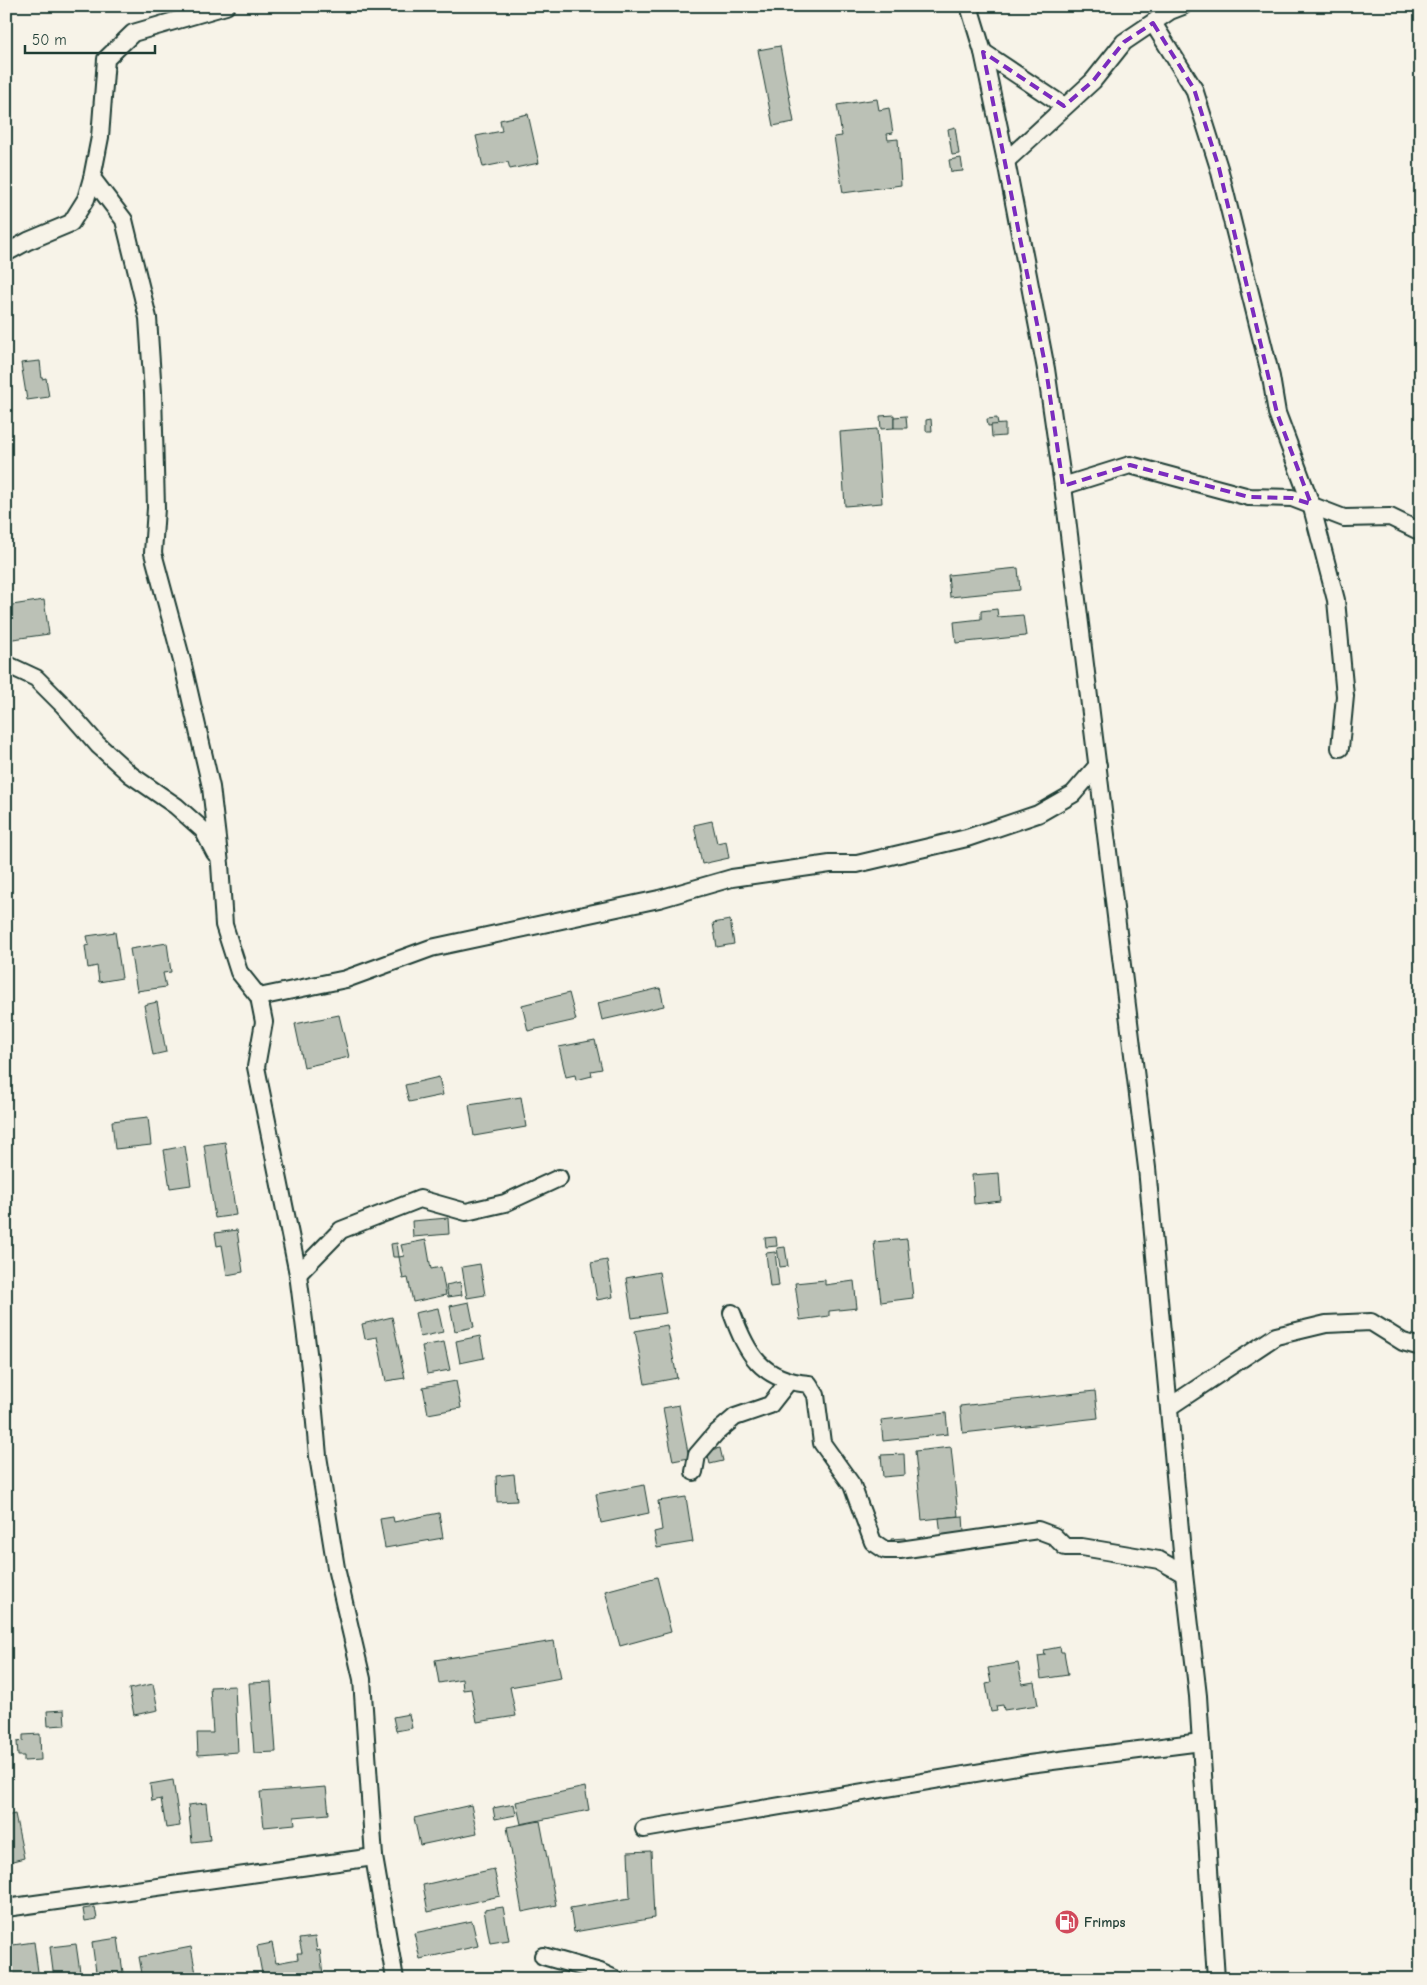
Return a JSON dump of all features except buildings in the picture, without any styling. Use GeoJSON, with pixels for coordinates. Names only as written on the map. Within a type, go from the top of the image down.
{"type":"FeatureCollection","features":[{"type":"Feature","properties":{"kind":"street"},"geometry":{"type":"LineString","coordinates":[[6,253],[28,241],[71,223],[86,199],[100,137],[106,59],[133,33],[226,6]]}},
{"type":"Feature","properties":{"kind":"street"},"geometry":{"type":"LineString","coordinates":[[969,6],[983,52],[1006,160],[1046,369],[1063,486],[1098,765],[1147,1168],[1184,1574],[1198,1696],[1216,1979]]}},
{"type":"Feature","properties":{"kind":"street"},"geometry":{"type":"LineString","coordinates":[[1006,160],[1093,81],[1124,42],[1170,12],[1183,6]]}},
{"type":"Feature","properties":{"kind":"street"},"geometry":{"type":"LineString","coordinates":[[1153,23],[1194,89],[1219,168],[1271,376],[1277,413],[1311,504],[1336,600],[1345,696],[1340,748]]}},
{"type":"Feature","properties":{"kind":"street"},"geometry":{"type":"LineString","coordinates":[[983,52],[1064,106]]}},
{"type":"Feature","properties":{"kind":"street"},"geometry":{"type":"LineString","coordinates":[[92,178],[124,220],[148,318],[155,498],[153,553],[182,662],[210,787],[220,864],[224,925],[239,972],[259,998],[264,1022],[256,1067],[298,1274],[310,1368],[318,1456],[336,1568],[362,1679],[374,1857],[395,1979]]}},
{"type":"Feature","properties":{"kind":"street"},"geometry":{"type":"LineString","coordinates":[[1063,486],[1130,465],[1249,497],[1292,498],[1344,518],[1390,517],[1421,532]]}},
{"type":"Feature","properties":{"kind":"street"},"geometry":{"type":"LineString","coordinates":[[6,664],[36,678],[63,704],[98,745],[131,775],[176,806],[203,830],[220,864]]}},
{"type":"Feature","properties":{"kind":"street"},"geometry":{"type":"LineString","coordinates":[[259,998],[346,979],[431,948],[659,899],[732,878],[830,864],[857,864],[967,838],[1038,814],[1073,794],[1098,765]]}},
{"type":"Feature","properties":{"kind":"street"},"geometry":{"type":"LineString","coordinates":[[298,1274],[341,1230],[420,1199],[466,1212],[505,1203],[559,1178]]}},
{"type":"Feature","properties":{"kind":"street"},"geometry":{"type":"LineString","coordinates":[[732,1312],[743,1344],[756,1360],[772,1374],[788,1382],[809,1384],[816,1395],[822,1443],[852,1485],[873,1542],[885,1550],[900,1550],[1038,1530],[1054,1536],[1065,1548],[1082,1547],[1159,1560],[1184,1574]]}},
{"type":"Feature","properties":{"kind":"street"},"geometry":{"type":"LineString","coordinates":[[1169,1407],[1276,1336],[1326,1324],[1371,1322],[1404,1342],[1421,1347]]}},
{"type":"Feature","properties":{"kind":"street"},"geometry":{"type":"LineString","coordinates":[[694,1472],[697,1455],[715,1434],[735,1417],[770,1405],[788,1382]]}},
{"type":"Feature","properties":{"kind":"street"},"geometry":{"type":"LineString","coordinates":[[644,1829],[1029,1764],[1201,1742]]}},
{"type":"Feature","properties":{"kind":"street"},"geometry":{"type":"LineString","coordinates":[[6,1908],[374,1857]]}},
{"type":"Feature","properties":{"kind":"street"},"geometry":{"type":"LineString","coordinates":[[544,1956],[600,1972],[615,1979]]}},
{"type":"Feature","properties":{"kind":"highlighted area"},"geometry":{"type":"Polygon","coordinates":[[[1153,23],[1194,89],[1219,168],[1277,413],[1311,504],[1292,498],[1249,497],[1130,465],[1063,486],[1046,369],[983,52],[1064,106],[1093,81],[1124,42],[1153,23]]]}},
{"type":"Feature","properties":{"kind":"place","name":"Frimps"},"geometry":{"type":"Point","coordinates":[1067,1922]}}]}
